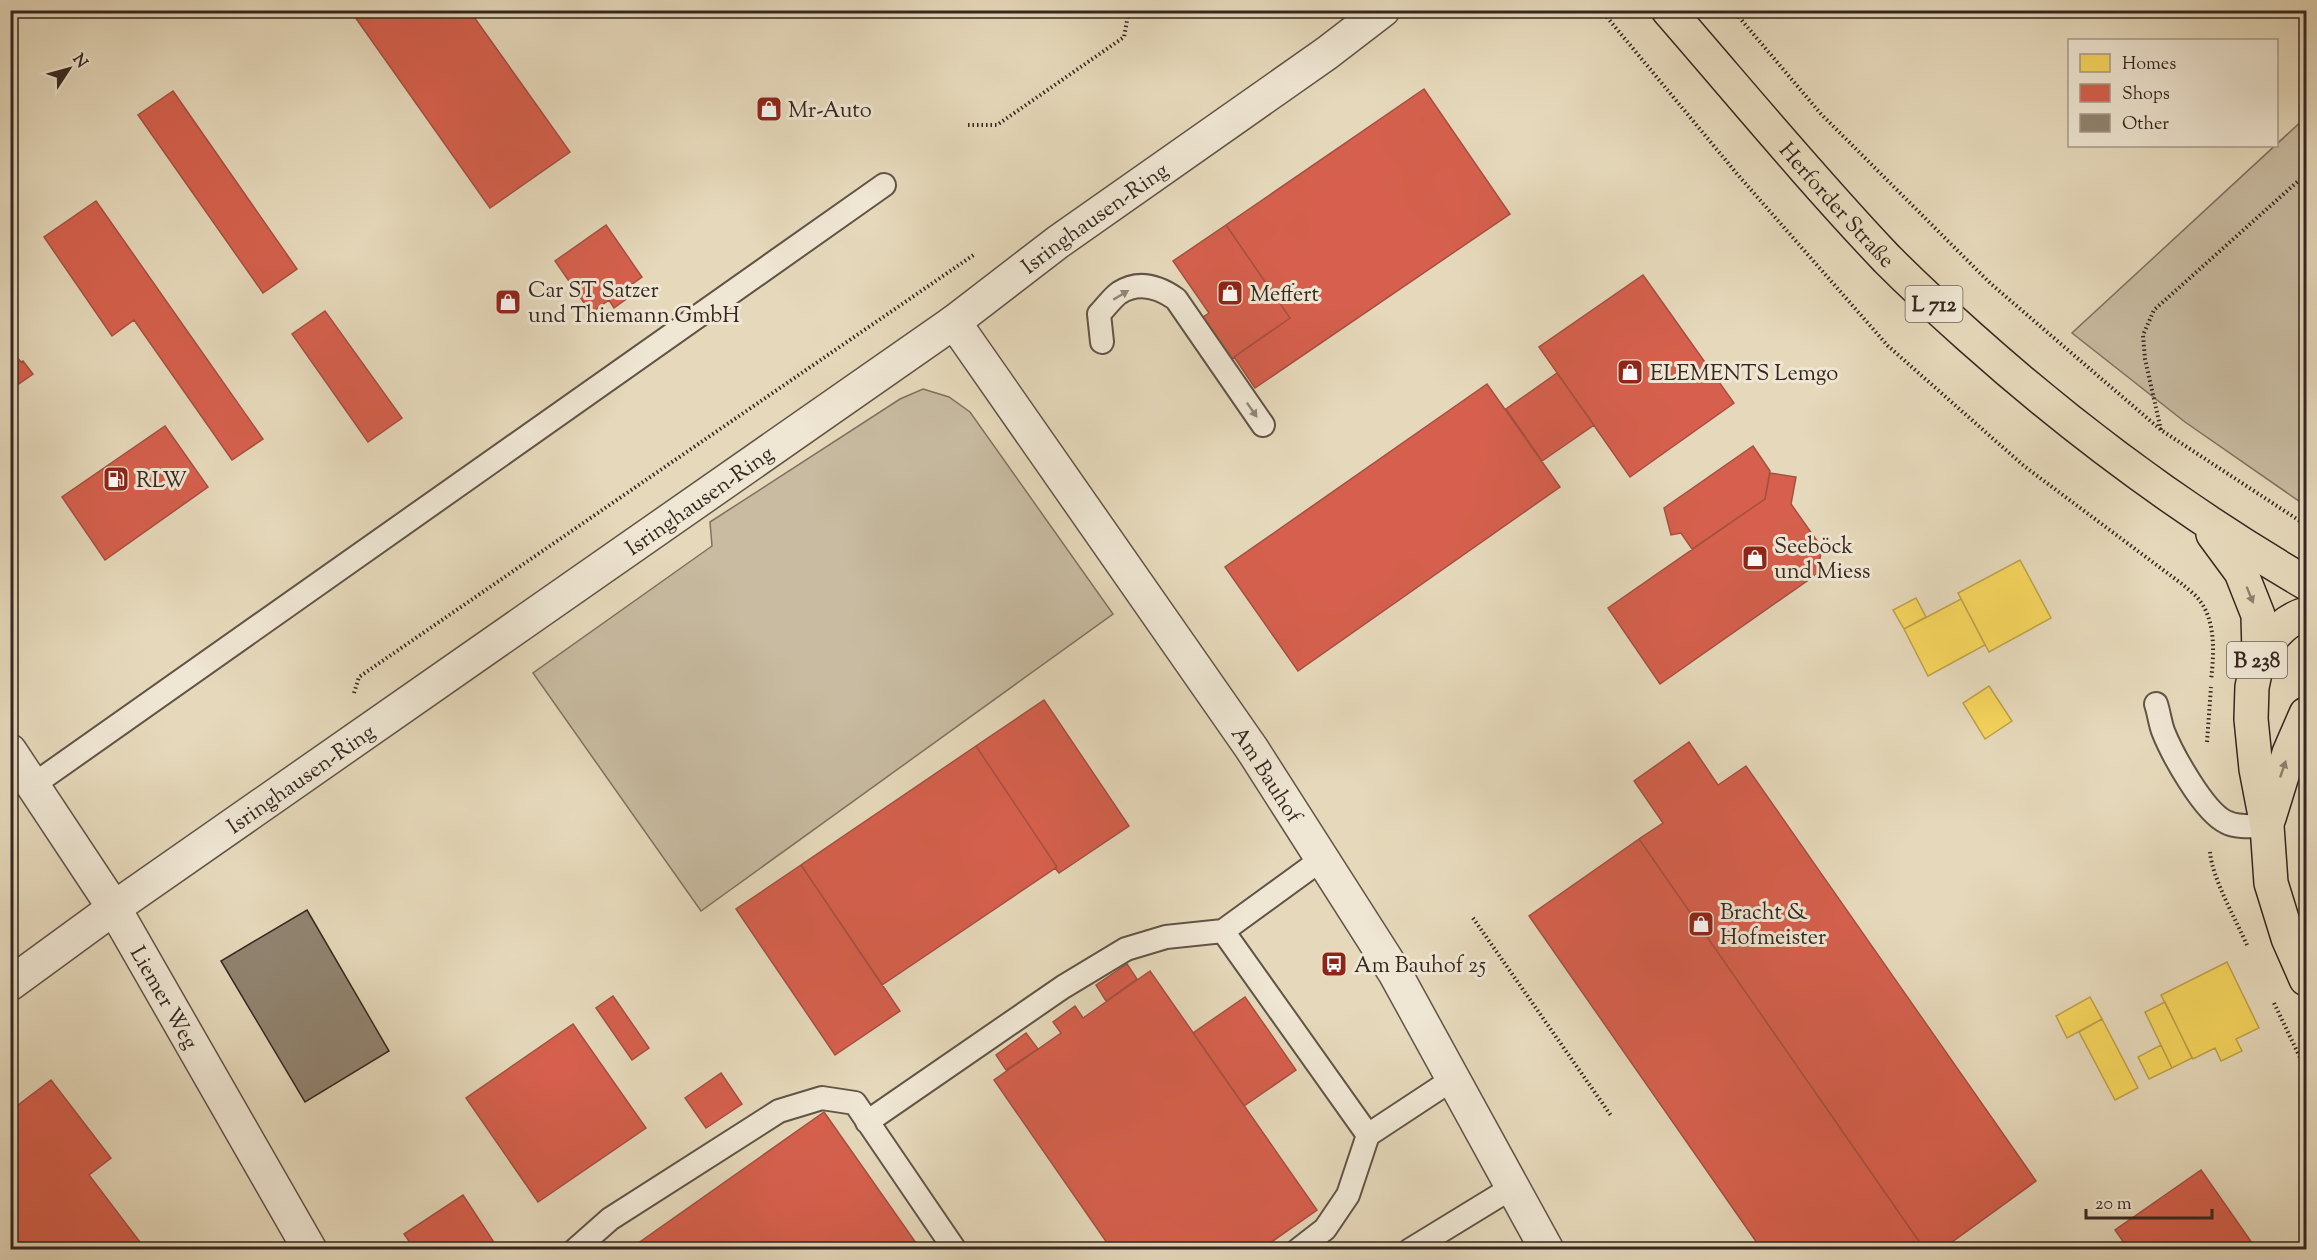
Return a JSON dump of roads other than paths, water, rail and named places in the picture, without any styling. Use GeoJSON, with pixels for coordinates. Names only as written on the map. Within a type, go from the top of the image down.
{"type":"FeatureCollection","features":[{"type":"Feature","properties":{"kind":"main road","name":"Herforder Straße"},"geometry":{"type":"LineString","coordinates":[[1668,10],[1813,178],[1888,260],[2003,366],[2073,424],[2194,513],[2247,548],[2307,583]]}},
{"type":"Feature","properties":{"kind":"main road","name":"Herforder Straße"},"geometry":{"type":"LineString","coordinates":[[2194,513],[2219,541],[2241,572],[2258,615],[2259,654],[2252,687],[2251,719],[2256,769],[2267,826],[2271,883],[2277,907],[2307,979]]}},
{"type":"Feature","properties":{"kind":"main road","name":"B 238"},"geometry":{"type":"LineString","coordinates":[[2259,654],[2278,630],[2294,617],[2307,614]]}},
{"type":"Feature","properties":{"kind":"main road","name":"Herforder Straße"},"geometry":{"type":"LineString","coordinates":[[2267,826],[2289,753],[2307,714]]}},
{"type":"Feature","properties":{"kind":"street","name":"Isringhausen-Ring"},"geometry":{"type":"LineString","coordinates":[[10,984],[114,908],[954,322],[1058,242],[1327,53],[1383,10]]}},
{"type":"Feature","properties":{"kind":"street","name":"Am Bauhof"},"geometry":{"type":"LineString","coordinates":[[954,322],[1252,749],[1395,973],[1547,1250]]}},
{"type":"Feature","properties":{"kind":"street","name":"Liemer Weg"},"geometry":{"type":"LineString","coordinates":[[10,751],[114,908],[310,1250]]}},
{"type":"Feature","properties":{"kind":"lane"},"geometry":{"type":"LineString","coordinates":[[33,785],[884,185]]}},
{"type":"Feature","properties":{"kind":"lane"},"geometry":{"type":"LineString","coordinates":[[1102,342],[1099,314],[1119,293],[1140,286],[1161,289],[1176,300],[1263,424]]}},
{"type":"Feature","properties":{"kind":"lane"},"geometry":{"type":"LineString","coordinates":[[2156,704],[2163,731],[2183,770],[2208,808],[2226,822],[2267,826]]}},
{"type":"Feature","properties":{"kind":"lane"},"geometry":{"type":"LineString","coordinates":[[867,1122],[1063,987],[1126,949],[1166,937],[1223,931],[1322,859]]}},
{"type":"Feature","properties":{"kind":"lane"},"geometry":{"type":"LineString","coordinates":[[1223,931],[1368,1135]]}},
{"type":"Feature","properties":{"kind":"lane"},"geometry":{"type":"LineString","coordinates":[[1299,1250],[1325,1229],[1348,1195],[1368,1135],[1453,1079]]}},
{"type":"Feature","properties":{"kind":"lane"},"geometry":{"type":"LineString","coordinates":[[575,1250],[610,1219],[779,1111],[822,1098],[855,1103],[955,1250]]}},
{"type":"Feature","properties":{"kind":"lane"},"geometry":{"type":"LineString","coordinates":[[1410,1250],[1513,1187]]}},
{"type":"Feature","properties":{"kind":"place","name":"Mr-Auto"},"geometry":{"type":"Point","coordinates":[769,109]}},
{"type":"Feature","properties":{"kind":"place","name":"Meffert"},"geometry":{"type":"Point","coordinates":[1230,293]}},
{"type":"Feature","properties":{"kind":"place","name":"Car ST Satzer und Thiemann GmbH"},"geometry":{"type":"Point","coordinates":[508,302]}},
{"type":"Feature","properties":{"kind":"place","name":"ELEMENTS Lemgo"},"geometry":{"type":"Point","coordinates":[1630,372]}},
{"type":"Feature","properties":{"kind":"place","name":"RLW"},"geometry":{"type":"Point","coordinates":[116,479]}},
{"type":"Feature","properties":{"kind":"place","name":"Seeböck und Miess"},"geometry":{"type":"Point","coordinates":[1755,558]}},
{"type":"Feature","properties":{"kind":"place","name":"Bracht & Hofmeister"},"geometry":{"type":"Point","coordinates":[1701,924]}},
{"type":"Feature","properties":{"kind":"place","name":"Am Bauhof 25"},"geometry":{"type":"Point","coordinates":[1334,964]}}]}
